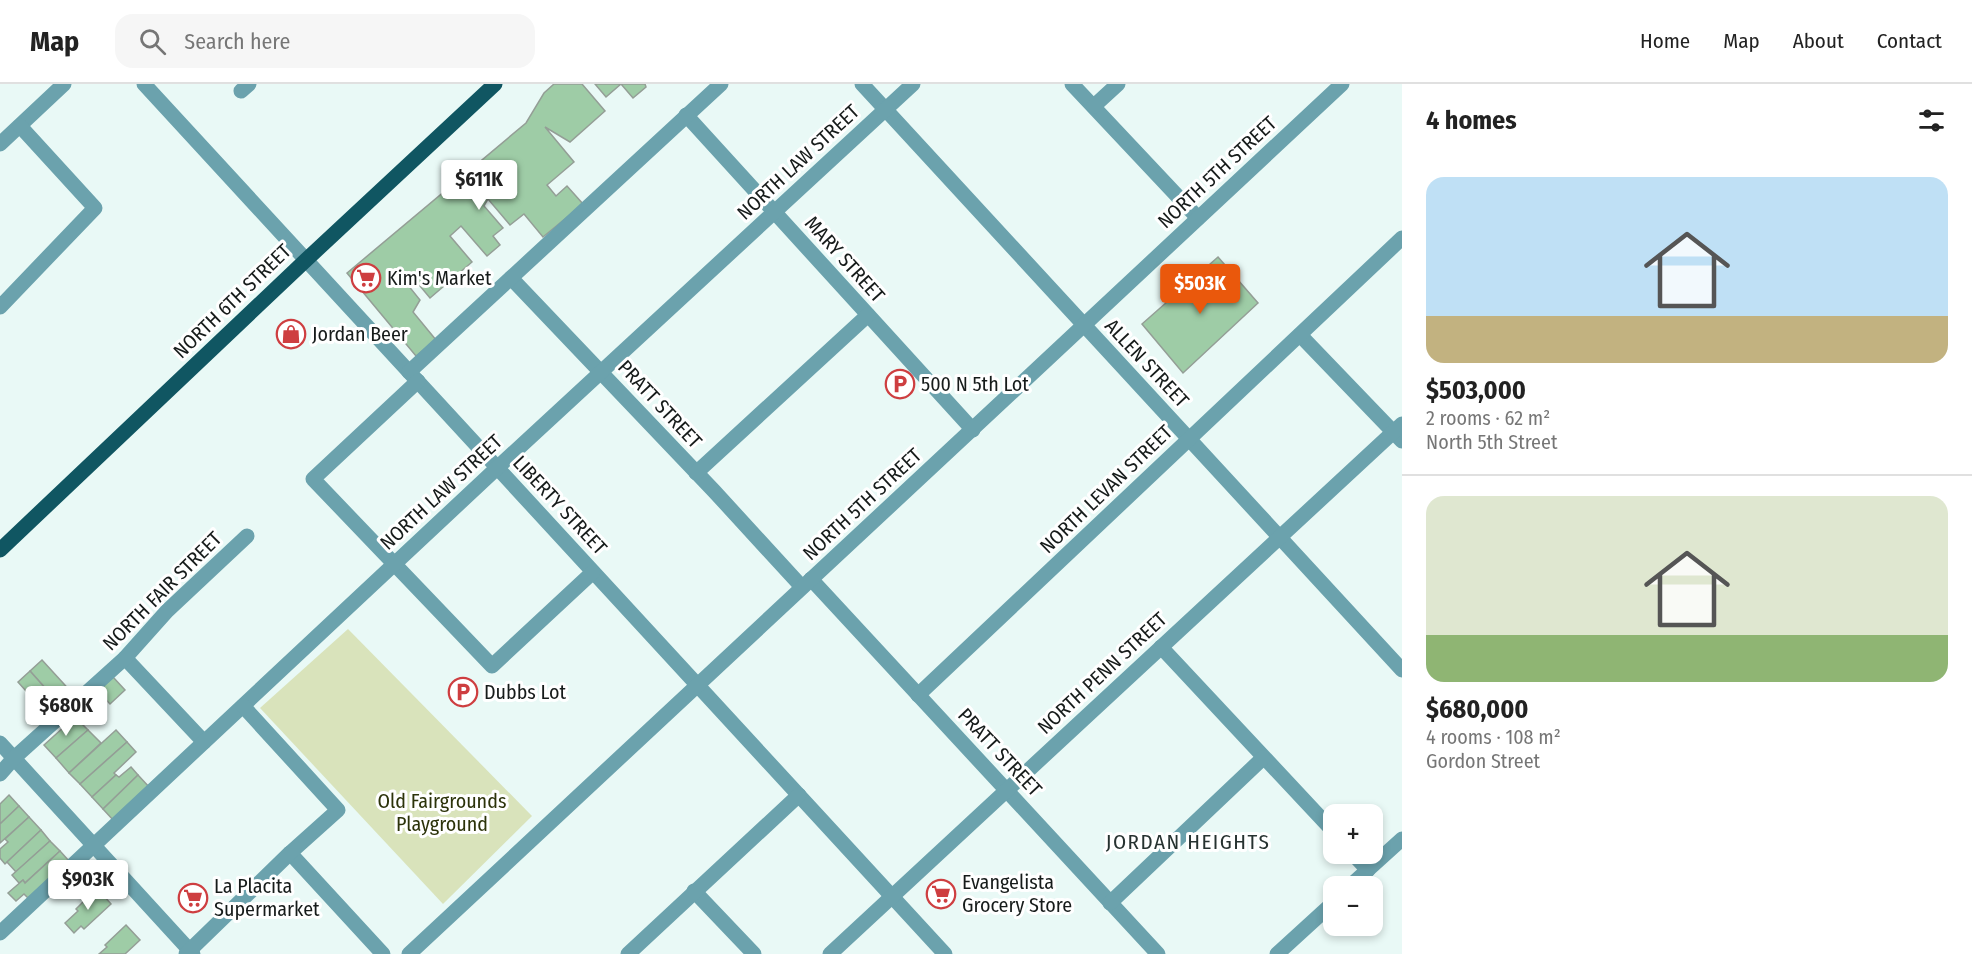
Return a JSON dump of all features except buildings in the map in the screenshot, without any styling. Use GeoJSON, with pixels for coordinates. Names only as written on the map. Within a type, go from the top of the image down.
{"type":"FeatureCollection","features":[{"type":"Feature","properties":{"kind":"main road","name":"NORTH 6TH STREET"},"geometry":{"type":"LineString","coordinates":[[0,550],[495,84]]}},
{"type":"Feature","properties":{"kind":"street"},"geometry":{"type":"LineString","coordinates":[[0,144],[64,84]]}},
{"type":"Feature","properties":{"kind":"street","name":"LIBERTY STREET"},"geometry":{"type":"LineString","coordinates":[[144,84],[945,954]]}},
{"type":"Feature","properties":{"kind":"street"},"geometry":{"type":"LineString","coordinates":[[593,572],[492,666],[313,479],[511,278],[721,84]]}},
{"type":"Feature","properties":{"kind":"street","name":"ALLEN STREET"},"geometry":{"type":"LineString","coordinates":[[862,84],[1402,670]]}},
{"type":"Feature","properties":{"kind":"street","name":"NORTH LAW STREET"},"geometry":{"type":"LineString","coordinates":[[0,933],[497,468],[913,84]]}},
{"type":"Feature","properties":{"kind":"street"},"geometry":{"type":"LineString","coordinates":[[1072,84],[1198,218]]}},
{"type":"Feature","properties":{"kind":"street"},"geometry":{"type":"LineString","coordinates":[[1095,106],[1118,84]]}},
{"type":"Feature","properties":{"kind":"street","name":"NORTH 5TH STREET"},"geometry":{"type":"LineString","coordinates":[[409,954],[1342,84]]}},
{"type":"Feature","properties":{"kind":"street","name":"MARY STREET"},"geometry":{"type":"LineString","coordinates":[[686,116],[973,430]]}},
{"type":"Feature","properties":{"kind":"street"},"geometry":{"type":"LineString","coordinates":[[0,307],[95,208],[20,126]]}},
{"type":"Feature","properties":{"kind":"street","name":"NORTH LEVAN STREET"},"geometry":{"type":"LineString","coordinates":[[918,695],[1068,556],[1188,438],[1402,238]]}},
{"type":"Feature","properties":{"kind":"street","name":"PRATT STREET"},"geometry":{"type":"LineString","coordinates":[[511,278],[696,473],[918,695],[1158,954]]}},
{"type":"Feature","properties":{"kind":"street"},"geometry":{"type":"LineString","coordinates":[[696,473],[868,315]]}},
{"type":"Feature","properties":{"kind":"street"},"geometry":{"type":"LineString","coordinates":[[1300,335],[1399,432]]}},
{"type":"Feature","properties":{"kind":"street","name":"NORTH PENN STREET"},"geometry":{"type":"LineString","coordinates":[[830,954],[1280,537],[1399,432]]}},
{"type":"Feature","properties":{"kind":"street","name":"NORTH FAIR STREET"},"geometry":{"type":"LineString","coordinates":[[0,774],[125,658],[167,611],[247,536]]}},
{"type":"Feature","properties":{"kind":"street"},"geometry":{"type":"LineString","coordinates":[[1161,647],[1323,821]]}},
{"type":"Feature","properties":{"kind":"street"},"geometry":{"type":"LineString","coordinates":[[125,658],[204,742]]}},
{"type":"Feature","properties":{"kind":"street"},"geometry":{"type":"LineString","coordinates":[[0,743],[190,953],[290,853],[338,810],[243,706]]}},
{"type":"Feature","properties":{"kind":"street"},"geometry":{"type":"LineString","coordinates":[[1110,903],[1263,758]]}},
{"type":"Feature","properties":{"kind":"street"},"geometry":{"type":"LineString","coordinates":[[628,954],[798,795]]}},
{"type":"Feature","properties":{"kind":"street"},"geometry":{"type":"LineString","coordinates":[[1361,876],[1402,839]]}},
{"type":"Feature","properties":{"kind":"street"},"geometry":{"type":"LineString","coordinates":[[290,853],[383,954]]}},
{"type":"Feature","properties":{"kind":"street"},"geometry":{"type":"LineString","coordinates":[[1362,864],[1368,870]]}},
{"type":"Feature","properties":{"kind":"street"},"geometry":{"type":"LineString","coordinates":[[694,891],[754,954]]}},
{"type":"Feature","properties":{"kind":"street"},"geometry":{"type":"LineString","coordinates":[[1277,954],[1323,912]]}},
{"type":"Feature","properties":{"kind":"green space","name":"Old Fairgrounds Playground"},"geometry":{"type":"Polygon","coordinates":[[[348,629],[532,816],[443,904],[260,708],[348,629]]]}},
{"type":"Feature","properties":{"kind":"place","name":"Kim's Market"},"geometry":{"type":"Point","coordinates":[366,278]}},
{"type":"Feature","properties":{"kind":"place","name":"Jordan Beer"},"geometry":{"type":"Point","coordinates":[291,334]}},
{"type":"Feature","properties":{"kind":"place","name":"500 N 5th Lot"},"geometry":{"type":"Point","coordinates":[900,384]}},
{"type":"Feature","properties":{"kind":"place","name":"Dubbs Lot"},"geometry":{"type":"Point","coordinates":[463,692]}},
{"type":"Feature","properties":{"kind":"place","name":"Evangelista Grocery Store"},"geometry":{"type":"Point","coordinates":[941,894]}},
{"type":"Feature","properties":{"kind":"place","name":"La Placita Supermarket"},"geometry":{"type":"Point","coordinates":[193,898]}},
{"type":"Feature","properties":{"kind":"district","name":"JORDAN HEIGHTS"},"geometry":{"type":"Point","coordinates":[1188,842]}}]}
